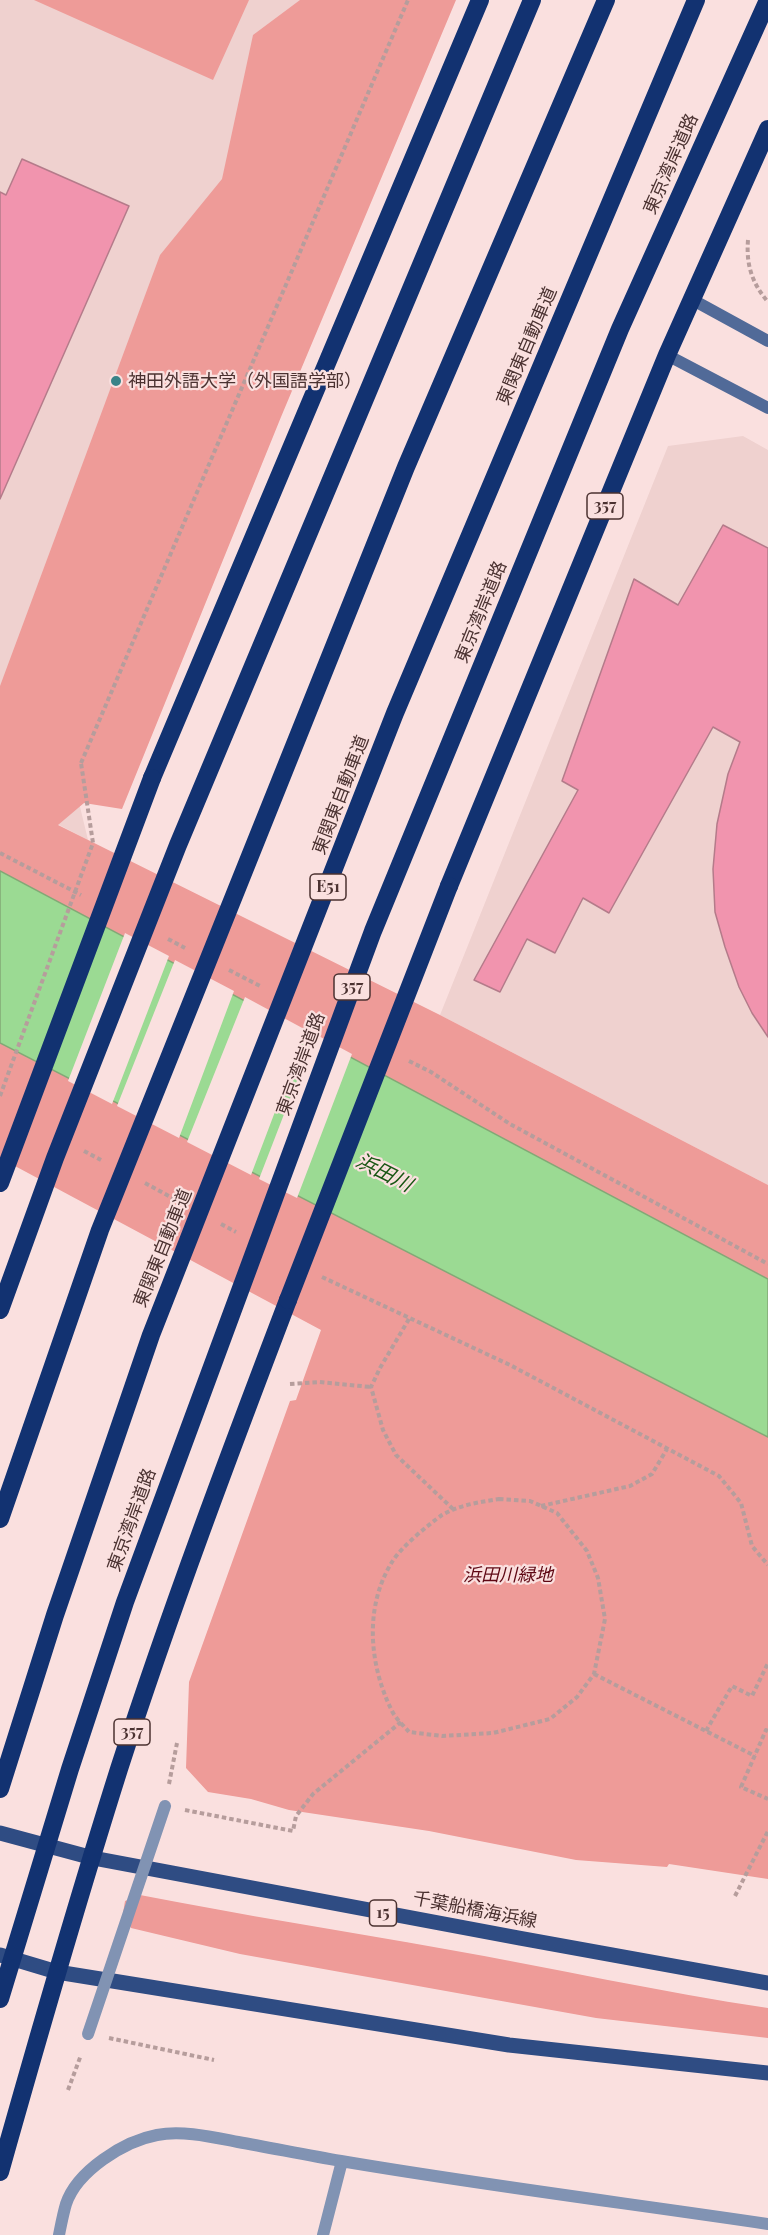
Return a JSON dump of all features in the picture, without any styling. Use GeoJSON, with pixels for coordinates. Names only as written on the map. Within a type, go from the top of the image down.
{"type":"FeatureCollection","features":[{"type":"Feature","properties":{"kind":"highway"},"geometry":{"type":"LineString","coordinates":[[0,1183],[152,778],[480,0]]}},
{"type":"Feature","properties":{"kind":"highway"},"geometry":{"type":"LineString","coordinates":[[0,1310],[55,1158],[178,845],[532,0]]}},
{"type":"Feature","properties":{"kind":"highway"},"geometry":{"type":"LineString","coordinates":[[0,1519],[100,1230],[406,467],[606,0]]}},
{"type":"Feature","properties":{"kind":"highway","name":"東関東自動車道"},"geometry":{"type":"LineString","coordinates":[[0,1789],[55,1615],[151,1335],[395,713],[696,0]]}},
{"type":"Feature","properties":{"kind":"highway","name":"東京湾岸道路"},"geometry":{"type":"LineString","coordinates":[[0,1999],[70,1769],[125,1602],[372,931],[620,329],[768,0]]}},
{"type":"Feature","properties":{"kind":"highway","name":"357"},"geometry":{"type":"LineString","coordinates":[[0,2172],[57,1972],[119,1769],[214,1494],[449,886],[667,355],[768,129]]}},
{"type":"Feature","properties":{"kind":"main road","name":"千葉船橋海浜線"},"geometry":{"type":"LineString","coordinates":[[0,1833],[93,1858],[768,1983]]}},
{"type":"Feature","properties":{"kind":"main road"},"geometry":{"type":"LineString","coordinates":[[0,1955],[57,1972],[509,2045],[768,2073]]}},
{"type":"Feature","properties":{"kind":"street"},"geometry":{"type":"LineString","coordinates":[[693,300],[768,341]]}},
{"type":"Feature","properties":{"kind":"street"},"geometry":{"type":"LineString","coordinates":[[667,355],[768,408]]}},
{"type":"Feature","properties":{"kind":"street"},"geometry":{"type":"LineString","coordinates":[[88,2034],[165,1806]]}},
{"type":"Feature","properties":{"kind":"street"},"geometry":{"type":"LineString","coordinates":[[59,2235],[66,2203],[82,2178],[107,2157],[145,2137],[160,2134],[210,2137],[342,2161],[768,2224]]}},
{"type":"Feature","properties":{"kind":"street"},"geometry":{"type":"LineString","coordinates":[[324,2235],[342,2161]]}},
{"type":"Feature","properties":{"kind":"path"},"geometry":{"type":"LineString","coordinates":[[0,1096],[93,843],[81,764],[408,0]]}},
{"type":"Feature","properties":{"kind":"path"},"geometry":{"type":"LineString","coordinates":[[747,255],[749,269],[758,291],[768,302]]}},
{"type":"Feature","properties":{"kind":"path"},"geometry":{"type":"LineString","coordinates":[[74,1146],[105,1162]]}},
{"type":"Feature","properties":{"kind":"path"},"geometry":{"type":"LineString","coordinates":[[136,1179],[178,1201]]}},
{"type":"Feature","properties":{"kind":"path"},"geometry":{"type":"LineString","coordinates":[[220,1223],[242,1235]]}},
{"type":"Feature","properties":{"kind":"path"},"geometry":{"type":"LineString","coordinates":[[315,1274],[510,1365],[719,1476],[741,1503],[752,1546],[768,1565]]}},
{"type":"Feature","properties":{"kind":"path"},"geometry":{"type":"LineString","coordinates":[[409,1319],[371,1387],[383,1430],[396,1455],[454,1510]]}},
{"type":"Feature","properties":{"kind":"path"},"geometry":{"type":"LineString","coordinates":[[290,1384],[319,1382],[371,1387]]}},
{"type":"Feature","properties":{"kind":"path"},"geometry":{"type":"LineString","coordinates":[[541,1506],[630,1486],[652,1474],[667,1449]]}},
{"type":"Feature","properties":{"kind":"path"},"geometry":{"type":"LineString","coordinates":[[499,1499],[530,1500],[557,1513],[587,1551],[598,1578],[606,1619],[594,1674],[577,1697],[550,1719],[493,1733],[442,1736],[409,1732],[393,1712],[380,1679],[373,1640],[373,1617],[381,1582],[393,1559],[423,1531],[443,1515],[454,1510],[468,1504],[499,1499]]}},
{"type":"Feature","properties":{"kind":"path"},"geometry":{"type":"LineString","coordinates":[[706,1731],[732,1686],[752,1695],[768,1663]]}},
{"type":"Feature","properties":{"kind":"path"},"geometry":{"type":"LineString","coordinates":[[594,1674],[755,1756]]}},
{"type":"Feature","properties":{"kind":"path"},"geometry":{"type":"LineString","coordinates":[[177,1743],[165,1806],[293,1831],[296,1816],[313,1794],[401,1722]]}},
{"type":"Feature","properties":{"kind":"path"},"geometry":{"type":"LineString","coordinates":[[768,1731],[766,1730],[741,1787],[768,1800]]}},
{"type":"Feature","properties":{"kind":"path"},"geometry":{"type":"LineString","coordinates":[[735,1896],[768,1830]]}},
{"type":"Feature","properties":{"kind":"path"},"geometry":{"type":"LineString","coordinates":[[68,2090],[88,2034],[214,2060]]}},
{"type":"Feature","properties":{"kind":"shaded area","name":"神田外語大学（外国語学部）"},"geometry":{"type":"Polygon","coordinates":[[[0,0],[395,0],[69,761],[88,840],[0,794],[0,0]]]}},
{"type":"Feature","properties":{"kind":"shaded area"},"geometry":{"type":"Polygon","coordinates":[[[743,436],[768,450],[768,1185],[440,1015],[668,446],[743,436]]]}},
{"type":"Feature","properties":{"kind":"green space"},"geometry":{"type":"Polygon","coordinates":[[[34,0],[249,0],[213,80],[34,0]]]}},
{"type":"Feature","properties":{"kind":"green space","name":"浜田川緑地"},"geometry":{"type":"Polygon","coordinates":[[[300,0],[456,0],[281,417],[122,809],[84,803],[58,825],[440,1015],[768,1185],[768,1879],[669,1864],[667,1867],[576,1860],[429,1831],[289,1810],[251,1799],[208,1792],[186,1768],[189,1682],[290,1401],[296,1400],[321,1330],[0,1158],[0,686],[160,255],[222,179],[253,35],[300,0]]]}},
{"type":"Feature","properties":{"kind":"green space"},"geometry":{"type":"Polygon","coordinates":[[[140,1895],[768,2008],[768,2038],[596,2018],[240,1954],[131,1928],[123,1913],[125,1901],[140,1895]]]}},
{"type":"Feature","properties":{"kind":"water","name":"浜田川"},"geometry":{"type":"Polygon","coordinates":[[[0,871],[768,1279],[768,1437],[0,1043],[0,871]]]}},
{"type":"Feature","properties":{"kind":"pier"},"geometry":{"type":"Polygon","coordinates":[[[125,933],[169,956],[112,1104],[68,1081],[125,933]]]}},
{"type":"Feature","properties":{"kind":"pier"},"geometry":{"type":"Polygon","coordinates":[[[175,960],[234,991],[179,1138],[117,1106],[175,960]]]}},
{"type":"Feature","properties":{"kind":"pier"},"geometry":{"type":"Polygon","coordinates":[[[245,997],[306,1030],[251,1175],[187,1142],[245,997]]]}},
{"type":"Feature","properties":{"kind":"pier"},"geometry":{"type":"Polygon","coordinates":[[[315,1034],[352,1054],[297,1198],[259,1179],[315,1034]]]}},
{"type":"Feature","properties":{"kind":"building"},"geometry":{"type":"Polygon","coordinates":[[[22,159],[129,206],[0,499],[0,192],[6,195],[22,159]]]}},
{"type":"Feature","properties":{"kind":"building"},"geometry":{"type":"Polygon","coordinates":[[[723,525],[768,548],[768,1037],[739,987],[715,912],[713,869],[717,824],[728,774],[740,742],[713,727],[609,913],[583,898],[555,953],[527,939],[500,992],[474,980],[578,790],[562,781],[634,579],[678,605],[723,525]]]}},
{"type":"Feature","properties":{"kind":"place","name":"神田外語大学（外国語学部）"},"geometry":{"type":"Point","coordinates":[116,381]}}]}
